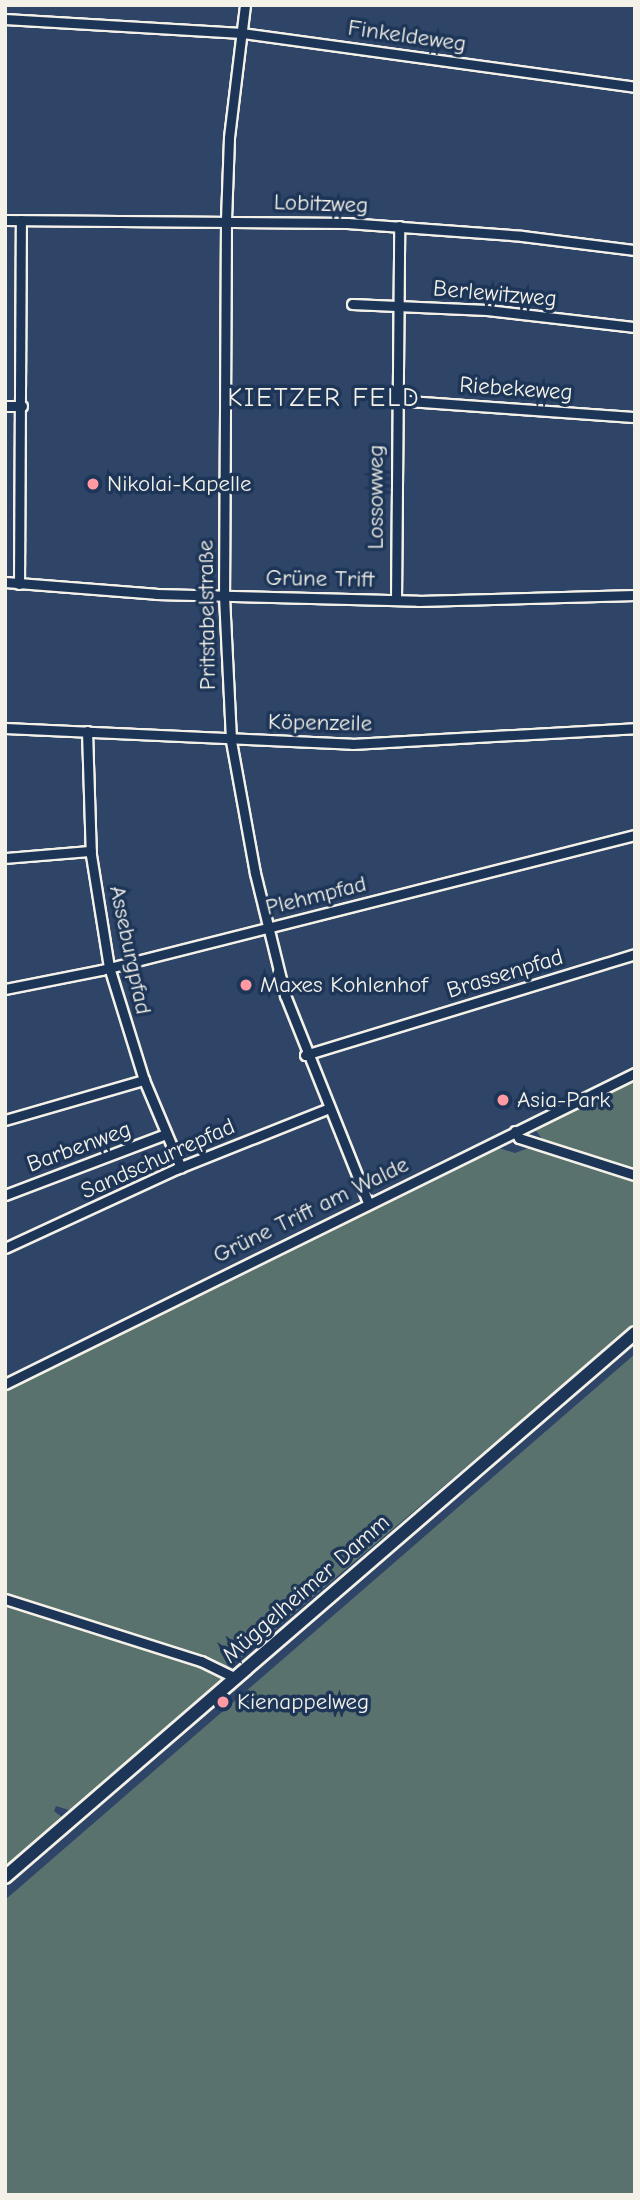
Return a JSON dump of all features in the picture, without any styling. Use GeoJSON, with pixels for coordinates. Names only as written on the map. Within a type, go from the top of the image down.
{"type":"FeatureCollection","features":[{"type":"Feature","properties":{"kind":"main road","name":"Müggelheimer Damm"},"geometry":{"type":"LineString","coordinates":[[5,1877],[635,1333]]}},
{"type":"Feature","properties":{"kind":"street","name":"Pritstabelstraße"},"geometry":{"type":"LineString","coordinates":[[245,5],[230,127],[226,220],[224,596],[231,741],[267,928],[305,1055],[368,1203]]}},
{"type":"Feature","properties":{"kind":"street","name":"Finkeldeweg"},"geometry":{"type":"LineString","coordinates":[[5,19],[242,33],[635,87]]}},
{"type":"Feature","properties":{"kind":"street","name":"Lobitzweg"},"geometry":{"type":"LineString","coordinates":[[5,220],[226,220],[399,226],[635,250]]}},
{"type":"Feature","properties":{"kind":"street"},"geometry":{"type":"LineString","coordinates":[[19,584],[22,407],[20,220]]}},
{"type":"Feature","properties":{"kind":"street","name":"Lossowweg"},"geometry":{"type":"LineString","coordinates":[[396,600],[395,400],[399,226]]}},
{"type":"Feature","properties":{"kind":"street","name":"Berlewitzweg"},"geometry":{"type":"LineString","coordinates":[[352,304],[487,310],[635,327]]}},
{"type":"Feature","properties":{"kind":"street","name":"Riebekeweg"},"geometry":{"type":"LineString","coordinates":[[395,400],[635,417]]}},
{"type":"Feature","properties":{"kind":"street"},"geometry":{"type":"LineString","coordinates":[[5,406],[22,407]]}},
{"type":"Feature","properties":{"kind":"street","name":"Grüne Trift"},"geometry":{"type":"LineString","coordinates":[[5,582],[224,596],[396,600],[635,595]]}},
{"type":"Feature","properties":{"kind":"street","name":"Köpenzeile"},"geometry":{"type":"LineString","coordinates":[[5,728],[231,741],[421,743],[635,728]]}},
{"type":"Feature","properties":{"kind":"street","name":"Asseburgpfad"},"geometry":{"type":"LineString","coordinates":[[87,731],[91,851],[110,967],[144,1080],[180,1168]]}},
{"type":"Feature","properties":{"kind":"street","name":"Plehmpfad"},"geometry":{"type":"LineString","coordinates":[[5,989],[110,967],[635,835]]}},
{"type":"Feature","properties":{"kind":"street"},"geometry":{"type":"LineString","coordinates":[[5,858],[91,851]]}},
{"type":"Feature","properties":{"kind":"street","name":"Brassenpfad"},"geometry":{"type":"LineString","coordinates":[[305,1055],[635,954]]}},
{"type":"Feature","properties":{"kind":"street","name":"Grüne Trift am Walde"},"geometry":{"type":"LineString","coordinates":[[5,1384],[635,1073]]}},
{"type":"Feature","properties":{"kind":"street"},"geometry":{"type":"LineString","coordinates":[[5,1120],[144,1080]]}},
{"type":"Feature","properties":{"kind":"street","name":"Sandschurrepfad"},"geometry":{"type":"LineString","coordinates":[[5,1248],[180,1168],[327,1109]]}},
{"type":"Feature","properties":{"kind":"street"},"geometry":{"type":"LineString","coordinates":[[515,1131],[519,1138],[635,1175]]}},
{"type":"Feature","properties":{"kind":"street","name":"Barbenweg"},"geometry":{"type":"LineString","coordinates":[[5,1195],[166,1134]]}},
{"type":"Feature","properties":{"kind":"street"},"geometry":{"type":"LineString","coordinates":[[5,1599],[201,1661],[236,1678]]}},
{"type":"Feature","properties":{"kind":"green space"},"geometry":{"type":"Polygon","coordinates":[[[635,1076],[635,1171],[545,1143],[532,1125],[635,1076]]]}},
{"type":"Feature","properties":{"kind":"green space"},"geometry":{"type":"Polygon","coordinates":[[[492,1146],[515,1153],[531,1147],[549,1150],[635,1179],[635,1324],[230,1667],[5,1595],[5,1389],[492,1146]]]}},
{"type":"Feature","properties":{"kind":"green space"},"geometry":{"type":"Polygon","coordinates":[[[635,1354],[635,2195],[5,2195],[5,1900],[635,1354]]]}},
{"type":"Feature","properties":{"kind":"green space"},"geometry":{"type":"Polygon","coordinates":[[[5,1601],[213,1669],[224,1679],[72,1811],[56,1806],[54,1811],[63,1818],[5,1868],[5,1601]]]}},
{"type":"Feature","properties":{"kind":"place","name":"Nikolai-Kapelle"},"geometry":{"type":"Point","coordinates":[93,484]}},
{"type":"Feature","properties":{"kind":"place","name":"Maxes Kohlenhof"},"geometry":{"type":"Point","coordinates":[246,985]}},
{"type":"Feature","properties":{"kind":"place","name":"Asia-Park"},"geometry":{"type":"Point","coordinates":[503,1100]}},
{"type":"Feature","properties":{"kind":"place","name":"Kienappelweg"},"geometry":{"type":"Point","coordinates":[223,1702]}},
{"type":"Feature","properties":{"kind":"district","name":"KIETZER FELD"},"geometry":{"type":"Point","coordinates":[324,399]}}]}
